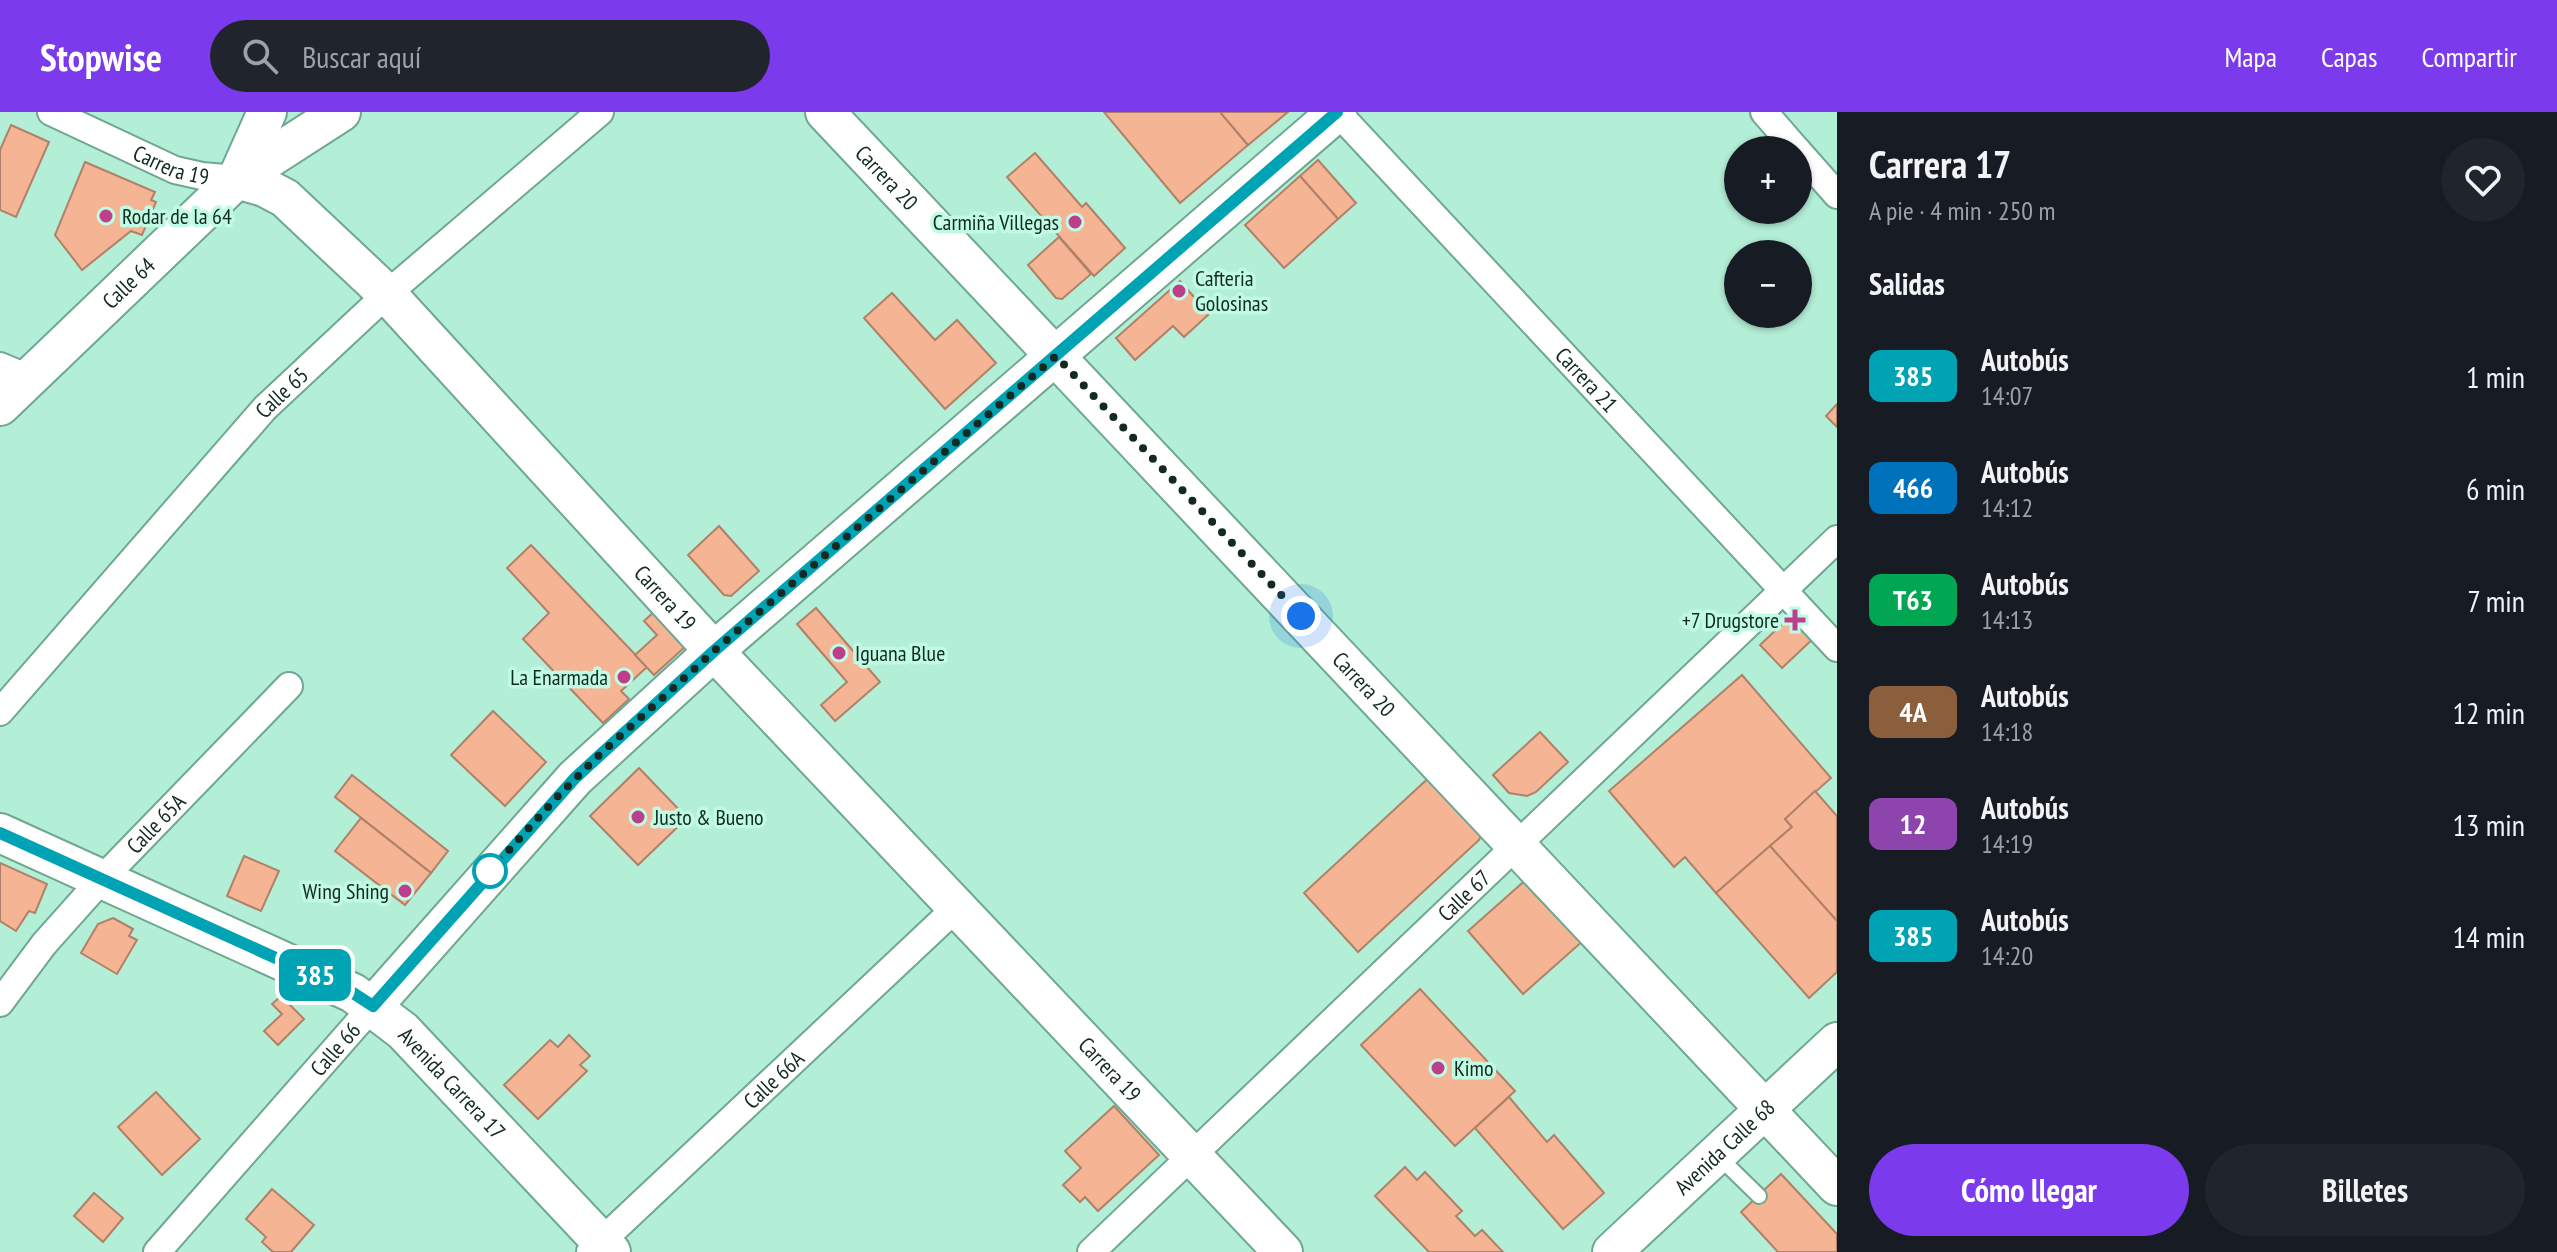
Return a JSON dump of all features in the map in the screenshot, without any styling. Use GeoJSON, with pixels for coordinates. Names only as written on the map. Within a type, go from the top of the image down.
{"type":"FeatureCollection","features":[{"type":"Feature","properties":{"kind":"street","name":"Carrera 19"},"geometry":{"type":"LineString","coordinates":[[51,112],[175,170],[237,179],[264,187],[285,198],[387,294],[714,651],[1283,1252]]}},
{"type":"Feature","properties":{"kind":"street"},"geometry":{"type":"LineString","coordinates":[[237,179],[267,112]]}},
{"type":"Feature","properties":{"kind":"street","name":"Calle 64"},"geometry":{"type":"LineString","coordinates":[[0,406],[14,372],[237,179],[341,112]]}},
{"type":"Feature","properties":{"kind":"street","name":"Calle 65"},"geometry":{"type":"LineString","coordinates":[[0,712],[265,408],[387,294],[600,112]]}},
{"type":"Feature","properties":{"kind":"street","name":"Carrera 20"},"geometry":{"type":"LineString","coordinates":[[825,112],[1837,1186]]}},
{"type":"Feature","properties":{"kind":"street","name":"Calle 66"},"geometry":{"type":"LineString","coordinates":[[157,1252],[564,789],[714,651],[1337,112]]}},
{"type":"Feature","properties":{"kind":"street","name":"Carrera 21"},"geometry":{"type":"LineString","coordinates":[[1337,112],[1837,648]]}},
{"type":"Feature","properties":{"kind":"street"},"geometry":{"type":"LineString","coordinates":[[1768,113],[1787,136]]}},
{"type":"Feature","properties":{"kind":"street"},"geometry":{"type":"LineString","coordinates":[[1812,166],[1837,195]]}},
{"type":"Feature","properties":{"kind":"street","name":"Calle 67"},"geometry":{"type":"LineString","coordinates":[[1091,1252],[1837,539]]}},
{"type":"Feature","properties":{"kind":"street","name":"Calle 65A"},"geometry":{"type":"LineString","coordinates":[[0,1003],[44,944],[102,879],[289,686]]}},
{"type":"Feature","properties":{"kind":"street","name":"Avenida Carrera 17"},"geometry":{"type":"LineString","coordinates":[[0,833],[353,993],[373,1006],[403,1031],[601,1248]]}},
{"type":"Feature","properties":{"kind":"street","name":"Calle 66A"},"geometry":{"type":"LineString","coordinates":[[601,1248],[957,907]]}},
{"type":"Feature","properties":{"kind":"street","name":"Avenida Calle 68"},"geometry":{"type":"LineString","coordinates":[[1612,1252],[1837,1042]]}},
{"type":"Feature","properties":{"kind":"lane"},"geometry":{"type":"LineString","coordinates":[[1717,1155],[1759,1196]]}},
{"type":"Feature","properties":{"kind":"building"},"geometry":{"type":"Polygon","coordinates":[[[1104,112],[1220,112],[1248,145],[1180,203],[1104,112]]]}},
{"type":"Feature","properties":{"kind":"building"},"geometry":{"type":"Polygon","coordinates":[[[1220,112],[1288,112],[1248,145],[1220,112]]]}},
{"type":"Feature","properties":{"kind":"building"},"geometry":{"type":"Polygon","coordinates":[[[11,125],[49,142],[16,217],[0,210],[0,150],[11,125]]]}},
{"type":"Feature","properties":{"kind":"building","name":"Carmiña Villegas"},"geometry":{"type":"Polygon","coordinates":[[[1035,153],[1082,207],[1086,203],[1125,248],[1094,276],[1007,177],[1035,153]]]}},
{"type":"Feature","properties":{"kind":"building"},"geometry":{"type":"Polygon","coordinates":[[[1318,160],[1356,203],[1338,219],[1300,176],[1318,160]]]}},
{"type":"Feature","properties":{"kind":"building","name":"Rodar de la 64"},"geometry":{"type":"Polygon","coordinates":[[[85,162],[155,192],[151,200],[156,202],[142,235],[131,231],[82,270],[55,235],[85,162]]]}},
{"type":"Feature","properties":{"kind":"building"},"geometry":{"type":"Polygon","coordinates":[[[1300,176],[1338,219],[1284,268],[1245,225],[1300,176]]]}},
{"type":"Feature","properties":{"kind":"building"},"geometry":{"type":"Polygon","coordinates":[[[1059,237],[1091,274],[1062,299],[1056,298],[1028,265],[1059,237]]]}},
{"type":"Feature","properties":{"kind":"building"},"geometry":{"type":"Polygon","coordinates":[[[1180,281],[1209,314],[1184,337],[1173,326],[1135,360],[1116,338],[1180,281]]]}},
{"type":"Feature","properties":{"kind":"building"},"geometry":{"type":"Polygon","coordinates":[[[892,293],[935,340],[957,320],[996,363],[945,409],[864,318],[892,293]]]}},
{"type":"Feature","properties":{"kind":"building"},"geometry":{"type":"Polygon","coordinates":[[[1837,404],[1837,427],[1826,416],[1837,404]]]}},
{"type":"Feature","properties":{"kind":"building"},"geometry":{"type":"Polygon","coordinates":[[[719,526],[759,571],[731,596],[724,595],[688,555],[719,526]]]}},
{"type":"Feature","properties":{"kind":"building"},"geometry":{"type":"Polygon","coordinates":[[[531,545],[647,667],[621,691],[629,699],[603,723],[523,639],[549,613],[507,568],[531,545]]]}},
{"type":"Feature","properties":{"kind":"building","name":"Iguana Blue"},"geometry":{"type":"Polygon","coordinates":[[[816,608],[880,682],[835,721],[821,705],[847,682],[797,624],[816,608]]]}},
{"type":"Feature","properties":{"kind":"building"},"geometry":{"type":"Polygon","coordinates":[[[656,610],[687,645],[654,675],[635,655],[657,635],[644,621],[656,610]]]}},
{"type":"Feature","properties":{"kind":"building"},"geometry":{"type":"Polygon","coordinates":[[[1796,611],[1818,634],[1782,668],[1760,645],[1796,611]]]}},
{"type":"Feature","properties":{"kind":"building"},"geometry":{"type":"Polygon","coordinates":[[[1742,675],[1831,778],[1785,819],[1792,827],[1716,893],[1685,857],[1674,867],[1609,791],[1742,675]]]}},
{"type":"Feature","properties":{"kind":"building"},"geometry":{"type":"Polygon","coordinates":[[[493,711],[546,762],[505,806],[451,755],[493,711]]]}},
{"type":"Feature","properties":{"kind":"building"},"geometry":{"type":"Polygon","coordinates":[[[1540,732],[1568,762],[1536,792],[1527,796],[1509,793],[1493,775],[1540,732]]]}},
{"type":"Feature","properties":{"kind":"building","name":"Justo & Bueno"},"geometry":{"type":"Polygon","coordinates":[[[639,768],[687,818],[638,865],[590,816],[639,768]]]}},
{"type":"Feature","properties":{"kind":"building"},"geometry":{"type":"Polygon","coordinates":[[[1435,772],[1482,834],[1358,952],[1304,893],[1435,772]]]}},
{"type":"Feature","properties":{"kind":"building"},"geometry":{"type":"Polygon","coordinates":[[[352,775],[448,851],[431,873],[335,797],[352,775]]]}},
{"type":"Feature","properties":{"kind":"building"},"geometry":{"type":"Polygon","coordinates":[[[1815,791],[1837,816],[1837,921],[1770,846],[1792,827],[1785,819],[1815,791]]]}},
{"type":"Feature","properties":{"kind":"building"},"geometry":{"type":"Polygon","coordinates":[[[361,818],[431,873],[405,905],[335,851],[361,818]]]}},
{"type":"Feature","properties":{"kind":"building"},"geometry":{"type":"Polygon","coordinates":[[[1770,846],[1837,921],[1837,972],[1809,998],[1716,893],[1770,846]]]}},
{"type":"Feature","properties":{"kind":"building"},"geometry":{"type":"Polygon","coordinates":[[[244,856],[279,871],[261,911],[227,896],[244,856]]]}},
{"type":"Feature","properties":{"kind":"building"},"geometry":{"type":"Polygon","coordinates":[[[0,863],[47,884],[35,913],[29,911],[16,931],[0,921],[0,863]]]}},
{"type":"Feature","properties":{"kind":"building"},"geometry":{"type":"Polygon","coordinates":[[[1530,876],[1585,939],[1523,994],[1468,931],[1530,876]]]}},
{"type":"Feature","properties":{"kind":"building"},"geometry":{"type":"Polygon","coordinates":[[[113,918],[133,929],[129,936],[137,940],[117,974],[81,953],[98,924],[113,918]]]}},
{"type":"Feature","properties":{"kind":"building","name":"Kimo"},"geometry":{"type":"Polygon","coordinates":[[[1420,989],[1515,1091],[1455,1146],[1361,1045],[1420,989]]]}},
{"type":"Feature","properties":{"kind":"building"},"geometry":{"type":"Polygon","coordinates":[[[281,996],[304,1019],[278,1045],[264,1031],[282,1014],[272,1004],[281,996]]]}},
{"type":"Feature","properties":{"kind":"building"},"geometry":{"type":"Polygon","coordinates":[[[569,1035],[590,1056],[580,1065],[587,1071],[538,1119],[504,1085],[550,1040],[558,1047],[569,1035]]]}},
{"type":"Feature","properties":{"kind":"building"},"geometry":{"type":"Polygon","coordinates":[[[156,1092],[200,1139],[162,1175],[118,1127],[156,1092]]]}},
{"type":"Feature","properties":{"kind":"building"},"geometry":{"type":"Polygon","coordinates":[[[1509,1097],[1547,1142],[1554,1135],[1604,1193],[1563,1229],[1475,1128],[1509,1097]]]}},
{"type":"Feature","properties":{"kind":"building"},"geometry":{"type":"Polygon","coordinates":[[[1114,1106],[1159,1155],[1098,1211],[1085,1197],[1080,1202],[1063,1185],[1081,1168],[1065,1151],[1114,1106]]]}},
{"type":"Feature","properties":{"kind":"building"},"geometry":{"type":"Polygon","coordinates":[[[1405,1167],[1417,1180],[1425,1172],[1462,1211],[1456,1216],[1475,1236],[1482,1230],[1503,1252],[1429,1252],[1375,1196],[1405,1167]]]}},
{"type":"Feature","properties":{"kind":"building"},"geometry":{"type":"Polygon","coordinates":[[[1781,1174],[1837,1234],[1837,1252],[1778,1252],[1741,1212],[1781,1174]]]}},
{"type":"Feature","properties":{"kind":"building"},"geometry":{"type":"Polygon","coordinates":[[[272,1189],[314,1225],[291,1252],[273,1252],[262,1242],[266,1237],[246,1219],[272,1189]]]}},
{"type":"Feature","properties":{"kind":"building"},"geometry":{"type":"Polygon","coordinates":[[[94,1193],[123,1218],[103,1242],[74,1216],[94,1193]]]}},
{"type":"Feature","properties":{"kind":"bus line","name":"385"},"geometry":{"type":"LineString","coordinates":[[0,833],[353,993],[373,1006],[575,778],[714,651],[1337,112]]}},
{"type":"Feature","properties":{"kind":"place","name":"Rodar de la 64"},"geometry":{"type":"Point","coordinates":[106,216]}},
{"type":"Feature","properties":{"kind":"place","name":"Carmiña Villegas"},"geometry":{"type":"Point","coordinates":[1075,222]}},
{"type":"Feature","properties":{"kind":"place","name":"Cafteria Golosinas"},"geometry":{"type":"Point","coordinates":[1179,291]}},
{"type":"Feature","properties":{"kind":"place","name":"+7 Drugstore"},"geometry":{"type":"Point","coordinates":[1795,620]}},
{"type":"Feature","properties":{"kind":"place","name":"Iguana Blue"},"geometry":{"type":"Point","coordinates":[839,653]}},
{"type":"Feature","properties":{"kind":"place","name":"La Enarmada"},"geometry":{"type":"Point","coordinates":[624,677]}},
{"type":"Feature","properties":{"kind":"place","name":"Justo & Bueno"},"geometry":{"type":"Point","coordinates":[638,817]}},
{"type":"Feature","properties":{"kind":"place","name":"Wing Shing"},"geometry":{"type":"Point","coordinates":[405,891]}},
{"type":"Feature","properties":{"kind":"place","name":"Kimo"},"geometry":{"type":"Point","coordinates":[1438,1068]}},
{"type":"Feature","properties":{"kind":"route"},"geometry":{"type":"LineString","coordinates":[[490,871],[596,758],[714,651],[1056,356],[1301,616]]}}]}
